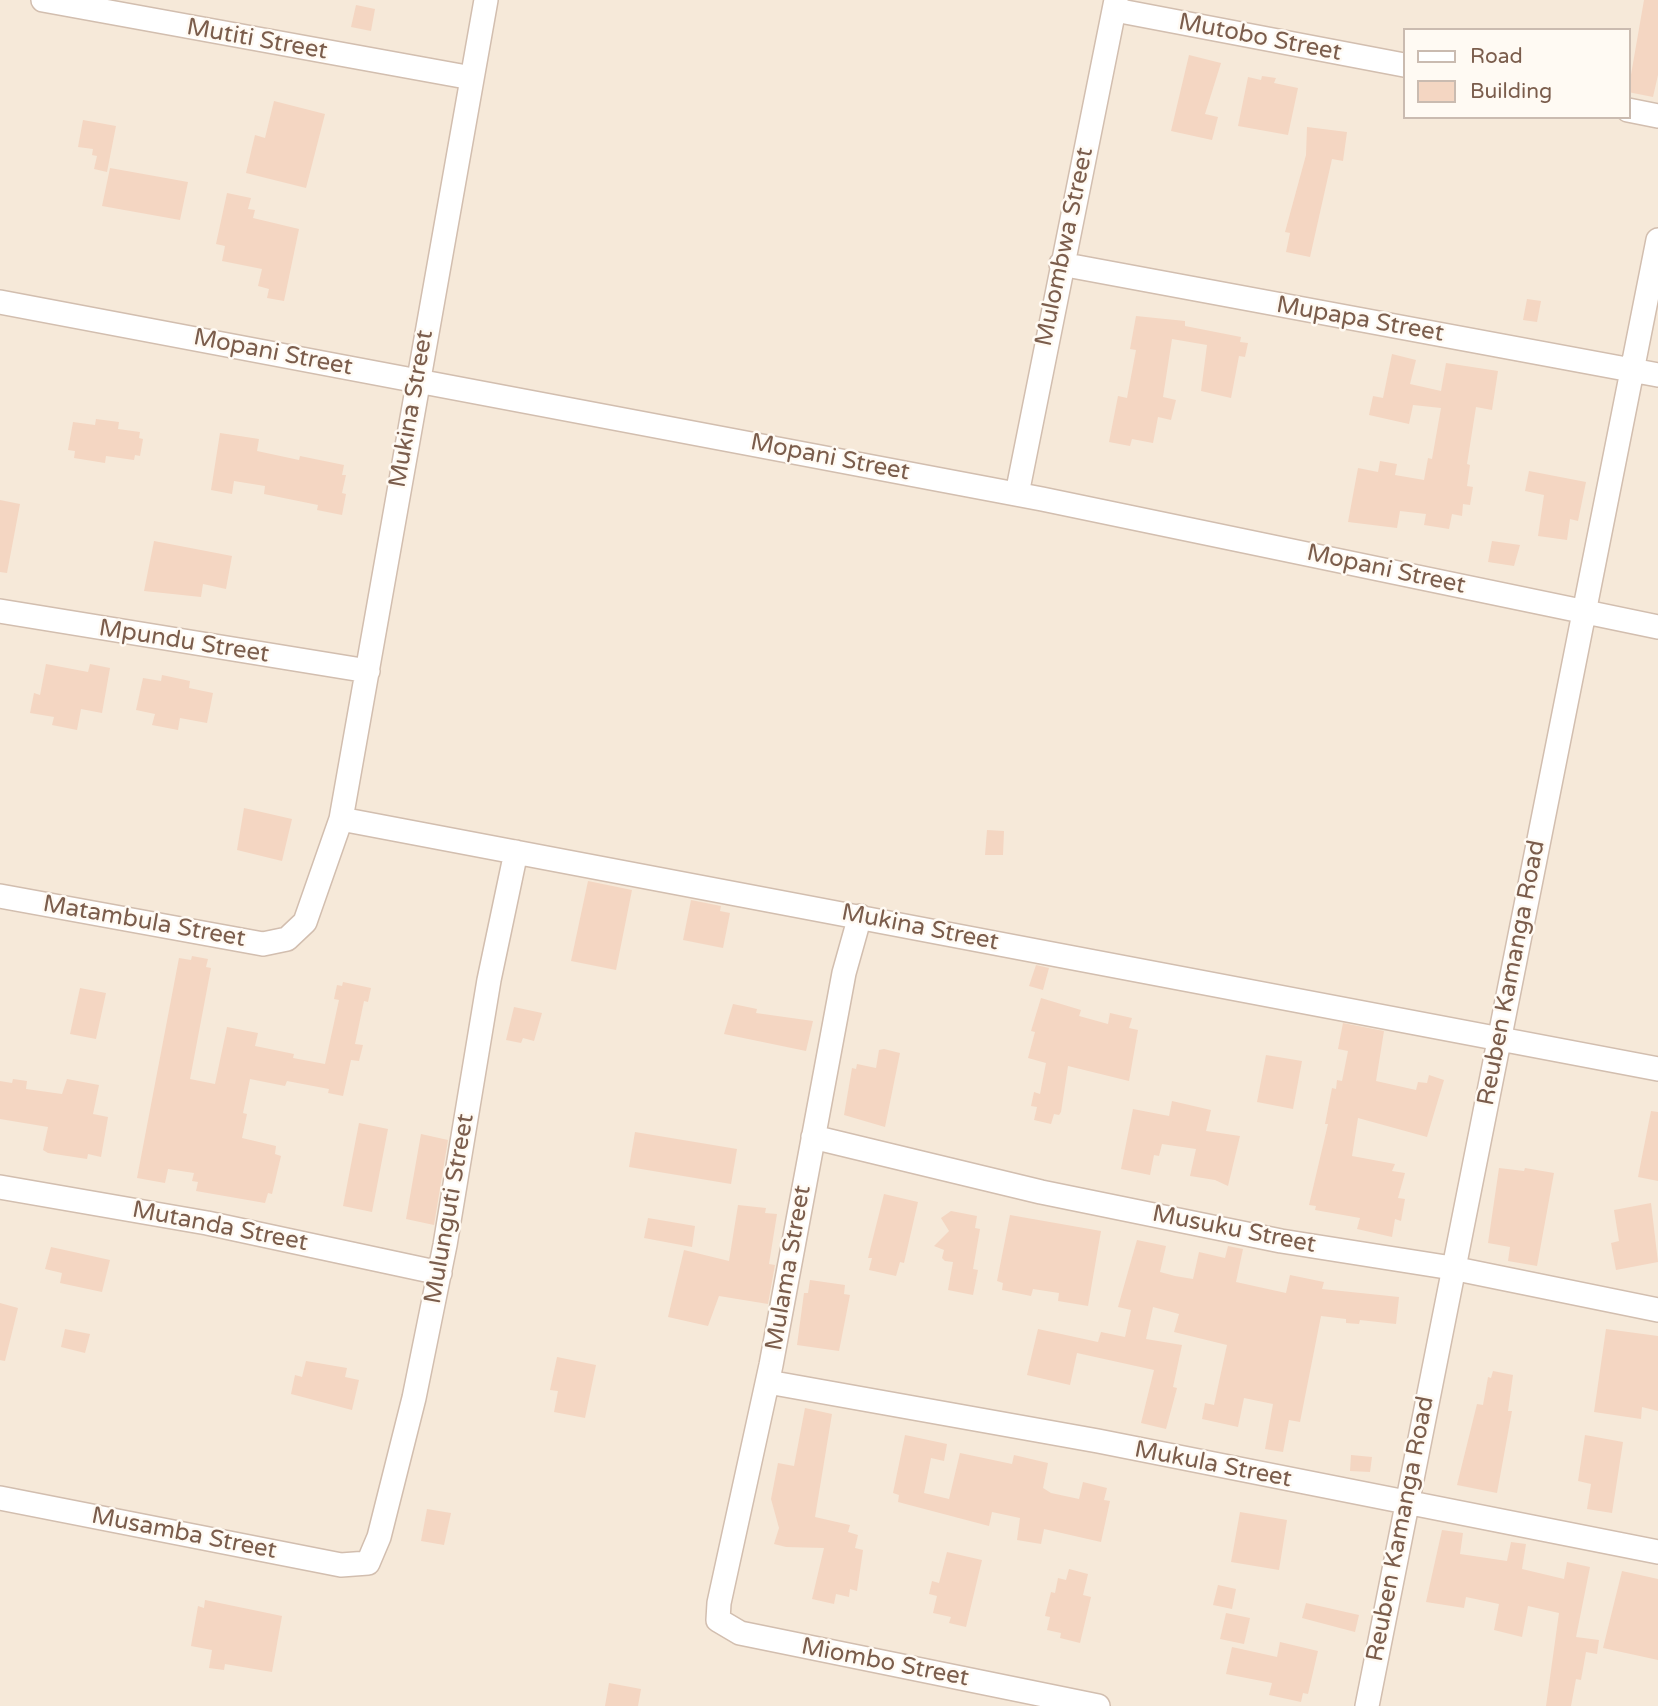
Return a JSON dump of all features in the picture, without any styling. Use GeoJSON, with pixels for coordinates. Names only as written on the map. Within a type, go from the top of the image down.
{"type":"FeatureCollection","features":[{"type":"Feature","properties":{"kind":"street","name":"Mutiti Street"},"geometry":{"type":"LineString","coordinates":[[43,0],[472,78]]}},
{"type":"Feature","properties":{"kind":"street","name":"Mukina Street"},"geometry":{"type":"LineString","coordinates":[[287,939],[304,922],[341,819],[486,0]]}},
{"type":"Feature","properties":{"kind":"street","name":"Mutobo Street"},"geometry":{"type":"LineString","coordinates":[[1115,5],[1402,65]]}},
{"type":"Feature","properties":{"kind":"street","name":"Mulombwa Street"},"geometry":{"type":"LineString","coordinates":[[1017,494],[1115,5]]}},
{"type":"Feature","properties":{"kind":"street"},"geometry":{"type":"LineString","coordinates":[[1630,110],[1658,116]]}},
{"type":"Feature","properties":{"kind":"street","name":"Reuben Kamanga Road"},"geometry":{"type":"LineString","coordinates":[[1367,1706],[1658,240]]}},
{"type":"Feature","properties":{"kind":"street","name":"Mupapa Street"},"geometry":{"type":"LineString","coordinates":[[1061,264],[1658,375]]}},
{"type":"Feature","properties":{"kind":"street","name":"Mopani Street"},"geometry":{"type":"LineString","coordinates":[[0,302],[1017,494],[1658,627]]}},
{"type":"Feature","properties":{"kind":"street","name":"Mpundu Street"},"geometry":{"type":"LineString","coordinates":[[0,611],[368,671]]}},
{"type":"Feature","properties":{"kind":"street","name":"Mukina Street"},"geometry":{"type":"LineString","coordinates":[[341,819],[1658,1069]]}},
{"type":"Feature","properties":{"kind":"street","name":"Mulunguti Street"},"geometry":{"type":"LineString","coordinates":[[368,1563],[379,1537],[389,1499],[440,1273],[489,980],[516,852]]}},
{"type":"Feature","properties":{"kind":"street","name":"Matambula Street"},"geometry":{"type":"LineString","coordinates":[[0,896],[263,944],[287,939]]}},
{"type":"Feature","properties":{"kind":"street","name":"Mulama Street"},"geometry":{"type":"LineString","coordinates":[[718,1620],[719,1603],[768,1382],[844,974],[860,916]]}},
{"type":"Feature","properties":{"kind":"street","name":"Musuku Street"},"geometry":{"type":"LineString","coordinates":[[813,1137],[1054,1195],[1281,1241],[1452,1268],[1658,1310]]}},
{"type":"Feature","properties":{"kind":"street","name":"Mutanda Street"},"geometry":{"type":"LineString","coordinates":[[0,1187],[207,1223],[440,1273]]}},
{"type":"Feature","properties":{"kind":"street","name":"Mukula Street"},"geometry":{"type":"LineString","coordinates":[[768,1382],[1098,1441],[1658,1552]]}},
{"type":"Feature","properties":{"kind":"street","name":"Musamba Street"},"geometry":{"type":"LineString","coordinates":[[0,1498],[341,1565],[368,1563]]}},
{"type":"Feature","properties":{"kind":"street","name":"Miombo Street"},"geometry":{"type":"LineString","coordinates":[[718,1620],[740,1633],[1098,1706]]}},
{"type":"Feature","properties":{"kind":"shaded area"},"geometry":{"type":"Polygon","coordinates":[[[0,0],[1658,0],[1658,1706],[0,1706],[0,0]]]}},
{"type":"Feature","properties":{"kind":"building"},"geometry":{"type":"Polygon","coordinates":[[[1644,0],[1658,0],[1658,75],[1653,97],[1630,92],[1644,0]]]}},
{"type":"Feature","properties":{"kind":"building"},"geometry":{"type":"Polygon","coordinates":[[[356,5],[375,9],[371,31],[351,27],[356,5]]]}},
{"type":"Feature","properties":{"kind":"building"},"geometry":{"type":"Polygon","coordinates":[[[1189,55],[1221,63],[1205,114],[1218,117],[1212,140],[1171,131],[1189,55]]]}},
{"type":"Feature","properties":{"kind":"building"},"geometry":{"type":"Polygon","coordinates":[[[1262,76],[1276,78],[1274,83],[1298,88],[1288,135],[1238,126],[1248,77],[1261,80],[1262,76]]]}},
{"type":"Feature","properties":{"kind":"building"},"geometry":{"type":"Polygon","coordinates":[[[274,101],[325,114],[306,188],[246,173],[255,135],[265,138],[274,101]]]}},
{"type":"Feature","properties":{"kind":"building"},"geometry":{"type":"Polygon","coordinates":[[[83,120],[116,126],[107,172],[94,169],[97,156],[92,155],[93,149],[78,147],[83,120]]]}},
{"type":"Feature","properties":{"kind":"building"},"geometry":{"type":"Polygon","coordinates":[[[1307,127],[1347,132],[1343,161],[1332,159],[1310,257],[1286,252],[1290,233],[1285,232],[1306,155],[1307,127]]]}},
{"type":"Feature","properties":{"kind":"building"},"geometry":{"type":"Polygon","coordinates":[[[110,168],[188,182],[180,220],[102,206],[110,168]]]}},
{"type":"Feature","properties":{"kind":"building"},"geometry":{"type":"Polygon","coordinates":[[[227,193],[251,198],[248,209],[255,210],[253,218],[299,229],[284,301],[267,298],[269,289],[258,286],[262,269],[222,261],[225,246],[216,244],[227,193]]]}},
{"type":"Feature","properties":{"kind":"building"},"geometry":{"type":"Polygon","coordinates":[[[1527,299],[1541,301],[1537,322],[1523,320],[1527,299]]]}},
{"type":"Feature","properties":{"kind":"building"},"geometry":{"type":"Polygon","coordinates":[[[1136,316],[1185,321],[1185,326],[1241,337],[1240,342],[1248,343],[1245,357],[1239,356],[1231,398],[1201,391],[1207,345],[1172,339],[1163,397],[1176,400],[1171,420],[1158,417],[1153,443],[1132,439],[1130,446],[1109,442],[1118,396],[1127,398],[1136,350],[1130,349],[1136,316]]]}},
{"type":"Feature","properties":{"kind":"building"},"geometry":{"type":"Polygon","coordinates":[[[1392,354],[1416,360],[1410,384],[1441,391],[1446,363],[1498,371],[1492,410],[1476,407],[1467,464],[1470,465],[1467,486],[1473,487],[1470,505],[1463,504],[1462,516],[1452,514],[1449,529],[1424,525],[1426,514],[1400,511],[1397,528],[1348,522],[1358,468],[1378,472],[1380,461],[1397,464],[1395,475],[1424,480],[1428,458],[1432,459],[1441,408],[1413,405],[1409,424],[1369,415],[1373,396],[1383,398],[1392,354]]]}},
{"type":"Feature","properties":{"kind":"building"},"geometry":{"type":"Polygon","coordinates":[[[96,419],[119,422],[118,429],[140,432],[139,438],[143,439],[140,456],[135,455],[134,460],[106,456],[105,463],[74,458],[75,451],[68,450],[73,422],[95,425],[96,419]]]}},
{"type":"Feature","properties":{"kind":"building"},"geometry":{"type":"Polygon","coordinates":[[[220,433],[259,439],[257,451],[299,460],[300,456],[344,465],[342,475],[346,475],[342,493],[346,494],[342,515],[317,510],[318,505],[264,494],[265,486],[234,481],[232,494],[211,490],[220,433]]]}},
{"type":"Feature","properties":{"kind":"building"},"geometry":{"type":"Polygon","coordinates":[[[1529,471],[1586,482],[1578,521],[1570,519],[1567,540],[1538,536],[1544,495],[1525,491],[1529,471]]]}},
{"type":"Feature","properties":{"kind":"building"},"geometry":{"type":"Polygon","coordinates":[[[0,500],[20,504],[7,573],[0,572],[0,500]]]}},
{"type":"Feature","properties":{"kind":"building"},"geometry":{"type":"Polygon","coordinates":[[[154,541],[232,556],[226,589],[203,584],[201,597],[144,591],[154,541]]]}},
{"type":"Feature","properties":{"kind":"building"},"geometry":{"type":"Polygon","coordinates":[[[1492,541],[1520,545],[1514,566],[1488,562],[1492,541]]]}},
{"type":"Feature","properties":{"kind":"building"},"geometry":{"type":"Polygon","coordinates":[[[46,664],[88,672],[90,664],[110,668],[102,713],[81,709],[77,730],[52,725],[54,717],[30,713],[34,693],[40,695],[46,664]]]}},
{"type":"Feature","properties":{"kind":"building"},"geometry":{"type":"Polygon","coordinates":[[[162,675],[190,681],[189,688],[213,693],[207,723],[180,718],[178,730],[152,725],[155,714],[136,710],[143,678],[161,681],[162,675]]]}},
{"type":"Feature","properties":{"kind":"building"},"geometry":{"type":"Polygon","coordinates":[[[244,808],[292,819],[282,861],[237,850],[244,808]]]}},
{"type":"Feature","properties":{"kind":"building"},"geometry":{"type":"Polygon","coordinates":[[[987,830],[1004,831],[1003,855],[985,855],[987,830]]]}},
{"type":"Feature","properties":{"kind":"building"},"geometry":{"type":"Polygon","coordinates":[[[588,881],[632,890],[616,970],[571,961],[588,881]]]}},
{"type":"Feature","properties":{"kind":"building"},"geometry":{"type":"Polygon","coordinates":[[[691,900],[721,906],[720,911],[730,913],[723,948],[683,940],[691,900]]]}},
{"type":"Feature","properties":{"kind":"building"},"geometry":{"type":"Polygon","coordinates":[[[192,956],[208,959],[206,967],[211,968],[190,1079],[215,1084],[227,1027],[258,1033],[255,1046],[294,1054],[293,1058],[325,1064],[339,1000],[334,999],[337,985],[342,986],[343,982],[371,988],[368,1002],[364,1001],[355,1044],[363,1045],[359,1061],[351,1060],[343,1096],[328,1093],[329,1089],[287,1081],[285,1086],[250,1079],[243,1113],[247,1114],[242,1138],[276,1146],[275,1154],[281,1156],[272,1194],[268,1193],[265,1203],[196,1191],[198,1182],[192,1181],[194,1173],[168,1169],[165,1183],[137,1178],[179,958],[191,960],[192,956]]]}},
{"type":"Feature","properties":{"kind":"building"},"geometry":{"type":"Polygon","coordinates":[[[1036,965],[1049,968],[1043,990],[1029,986],[1036,965]]]}},
{"type":"Feature","properties":{"kind":"building"},"geometry":{"type":"Polygon","coordinates":[[[80,988],[106,993],[96,1039],[70,1034],[80,988]]]}},
{"type":"Feature","properties":{"kind":"building"},"geometry":{"type":"Polygon","coordinates":[[[1041,998],[1081,1010],[1079,1016],[1108,1024],[1110,1013],[1132,1018],[1129,1028],[1138,1030],[1129,1081],[1068,1066],[1061,1112],[1059,1115],[1054,1114],[1051,1124],[1034,1120],[1037,1107],[1031,1106],[1034,1092],[1040,1094],[1046,1063],[1028,1058],[1035,1032],[1031,1031],[1041,998]]]}},
{"type":"Feature","properties":{"kind":"building"},"geometry":{"type":"Polygon","coordinates":[[[733,1004],[757,1009],[756,1013],[813,1021],[806,1051],[724,1034],[733,1004]]]}},
{"type":"Feature","properties":{"kind":"building"},"geometry":{"type":"Polygon","coordinates":[[[514,1007],[542,1013],[534,1041],[523,1038],[521,1043],[506,1040],[514,1007]]]}},
{"type":"Feature","properties":{"kind":"building"},"geometry":{"type":"Polygon","coordinates":[[[1343,1023],[1384,1031],[1376,1081],[1416,1090],[1418,1082],[1427,1083],[1429,1075],[1444,1080],[1427,1137],[1358,1118],[1352,1156],[1395,1164],[1392,1171],[1405,1173],[1398,1198],[1405,1199],[1401,1221],[1395,1219],[1392,1237],[1357,1229],[1360,1218],[1315,1210],[1316,1206],[1309,1205],[1328,1124],[1325,1124],[1332,1088],[1336,1089],[1337,1080],[1342,1081],[1348,1051],[1338,1049],[1343,1023]]]}},
{"type":"Feature","properties":{"kind":"building"},"geometry":{"type":"Polygon","coordinates":[[[879,1050],[900,1053],[885,1127],[844,1115],[852,1068],[856,1069],[857,1064],[876,1068],[879,1050]]]}},
{"type":"Feature","properties":{"kind":"building"},"geometry":{"type":"Polygon","coordinates":[[[1266,1055],[1302,1061],[1293,1109],[1257,1102],[1266,1055]]]}},
{"type":"Feature","properties":{"kind":"building"},"geometry":{"type":"Polygon","coordinates":[[[13,1079],[27,1081],[26,1089],[62,1094],[67,1079],[99,1085],[93,1114],[108,1117],[101,1157],[88,1154],[87,1159],[48,1153],[43,1150],[48,1127],[0,1119],[0,1081],[12,1083],[13,1079]]]}},
{"type":"Feature","properties":{"kind":"building"},"geometry":{"type":"Polygon","coordinates":[[[1172,1101],[1211,1110],[1206,1131],[1240,1136],[1228,1186],[1215,1180],[1190,1176],[1196,1149],[1162,1144],[1159,1156],[1154,1155],[1150,1175],[1121,1169],[1133,1109],[1169,1116],[1172,1101]]]}},
{"type":"Feature","properties":{"kind":"building"},"geometry":{"type":"Polygon","coordinates":[[[1651,1111],[1658,1112],[1658,1181],[1638,1177],[1651,1111]]]}},
{"type":"Feature","properties":{"kind":"building"},"geometry":{"type":"Polygon","coordinates":[[[359,1123],[388,1129],[372,1212],[343,1206],[359,1123]]]}},
{"type":"Feature","properties":{"kind":"building"},"geometry":{"type":"Polygon","coordinates":[[[635,1132],[737,1149],[731,1184],[629,1167],[635,1132]]]}},
{"type":"Feature","properties":{"kind":"building"},"geometry":{"type":"Polygon","coordinates":[[[421,1134],[448,1140],[434,1225],[406,1219],[421,1134]]]}},
{"type":"Feature","properties":{"kind":"building"},"geometry":{"type":"Polygon","coordinates":[[[1499,1168],[1524,1171],[1525,1168],[1554,1173],[1537,1266],[1508,1261],[1510,1247],[1488,1243],[1499,1168]]]}},
{"type":"Feature","properties":{"kind":"building"},"geometry":{"type":"Polygon","coordinates":[[[884,1194],[918,1202],[904,1263],[900,1262],[896,1276],[869,1270],[872,1258],[868,1258],[884,1194]]]}},
{"type":"Feature","properties":{"kind":"building"},"geometry":{"type":"Polygon","coordinates":[[[1651,1203],[1658,1262],[1616,1270],[1611,1243],[1619,1241],[1614,1210],[1651,1203]]]}},
{"type":"Feature","properties":{"kind":"building"},"geometry":{"type":"Polygon","coordinates":[[[738,1205],[766,1208],[765,1213],[777,1214],[769,1264],[775,1265],[768,1304],[719,1296],[708,1326],[668,1317],[684,1250],[729,1261],[738,1205]]]}},
{"type":"Feature","properties":{"kind":"building"},"geometry":{"type":"Polygon","coordinates":[[[951,1211],[977,1216],[975,1228],[980,1229],[973,1269],[978,1270],[973,1295],[948,1290],[953,1262],[945,1261],[942,1258],[944,1250],[934,1246],[949,1231],[941,1218],[951,1211]]]}},
{"type":"Feature","properties":{"kind":"building"},"geometry":{"type":"Polygon","coordinates":[[[1010,1215],[1101,1231],[1088,1306],[1058,1301],[1059,1293],[1033,1289],[1031,1296],[1002,1290],[1003,1283],[997,1281],[1010,1215]]]}},
{"type":"Feature","properties":{"kind":"building"},"geometry":{"type":"Polygon","coordinates":[[[648,1218],[695,1226],[692,1247],[644,1238],[648,1218]]]}},
{"type":"Feature","properties":{"kind":"building"},"geometry":{"type":"Polygon","coordinates":[[[1137,1240],[1166,1246],[1160,1272],[1175,1276],[1193,1279],[1199,1252],[1225,1258],[1228,1246],[1243,1249],[1236,1282],[1286,1293],[1290,1275],[1324,1282],[1322,1289],[1399,1297],[1396,1324],[1360,1320],[1359,1324],[1346,1323],[1346,1319],[1321,1316],[1300,1422],[1289,1420],[1283,1452],[1265,1449],[1273,1404],[1244,1398],[1238,1427],[1202,1419],[1205,1403],[1214,1405],[1227,1345],[1174,1332],[1179,1314],[1153,1307],[1146,1339],[1182,1345],[1173,1387],[1177,1388],[1166,1429],[1141,1423],[1154,1370],[1077,1353],[1070,1385],[1027,1375],[1038,1329],[1098,1342],[1101,1332],[1125,1337],[1131,1310],[1118,1307],[1137,1240]]]}},
{"type":"Feature","properties":{"kind":"building"},"geometry":{"type":"Polygon","coordinates":[[[51,1247],[110,1260],[102,1292],[60,1283],[62,1273],[45,1269],[51,1247]]]}},
{"type":"Feature","properties":{"kind":"building"},"geometry":{"type":"Polygon","coordinates":[[[810,1280],[845,1285],[844,1294],[850,1295],[839,1351],[797,1345],[804,1293],[808,1293],[810,1280]]]}},
{"type":"Feature","properties":{"kind":"building"},"geometry":{"type":"Polygon","coordinates":[[[0,1303],[18,1308],[5,1361],[0,1360],[0,1303]]]}},
{"type":"Feature","properties":{"kind":"building"},"geometry":{"type":"Polygon","coordinates":[[[65,1329],[90,1334],[85,1353],[61,1347],[65,1329]]]}},
{"type":"Feature","properties":{"kind":"building"},"geometry":{"type":"Polygon","coordinates":[[[1606,1329],[1658,1336],[1658,1411],[1642,1407],[1641,1419],[1594,1412],[1606,1329]]]}},
{"type":"Feature","properties":{"kind":"building"},"geometry":{"type":"Polygon","coordinates":[[[557,1357],[596,1365],[585,1418],[554,1412],[558,1391],[550,1390],[557,1357]]]}},
{"type":"Feature","properties":{"kind":"building"},"geometry":{"type":"Polygon","coordinates":[[[306,1361],[347,1368],[345,1377],[359,1380],[352,1410],[291,1394],[295,1375],[302,1377],[306,1361]]]}},
{"type":"Feature","properties":{"kind":"building"},"geometry":{"type":"Polygon","coordinates":[[[1493,1371],[1513,1375],[1508,1411],[1512,1411],[1497,1493],[1457,1485],[1477,1404],[1483,1405],[1488,1377],[1491,1378],[1493,1371]]]}},
{"type":"Feature","properties":{"kind":"building"},"geometry":{"type":"Polygon","coordinates":[[[805,1408],[832,1414],[815,1517],[850,1525],[848,1532],[858,1535],[855,1548],[863,1550],[857,1591],[850,1589],[849,1597],[836,1594],[834,1604],[812,1599],[824,1548],[774,1544],[779,1528],[771,1499],[778,1463],[794,1466],[805,1408]]]}},
{"type":"Feature","properties":{"kind":"building"},"geometry":{"type":"Polygon","coordinates":[[[905,1435],[947,1444],[944,1461],[931,1458],[924,1493],[949,1499],[960,1453],[1012,1464],[1014,1455],[1048,1463],[1043,1488],[1051,1493],[1079,1499],[1083,1482],[1107,1488],[1104,1500],[1110,1501],[1101,1542],[1044,1529],[1041,1544],[1017,1540],[1020,1518],[992,1512],[989,1526],[898,1502],[899,1495],[893,1493],[905,1435]]]}},
{"type":"Feature","properties":{"kind":"building"},"geometry":{"type":"Polygon","coordinates":[[[1585,1435],[1623,1442],[1612,1513],[1587,1509],[1591,1484],[1578,1481],[1585,1435]]]}},
{"type":"Feature","properties":{"kind":"building"},"geometry":{"type":"Polygon","coordinates":[[[1351,1455],[1372,1457],[1370,1472],[1350,1471],[1351,1455]]]}},
{"type":"Feature","properties":{"kind":"building"},"geometry":{"type":"Polygon","coordinates":[[[427,1509],[451,1513],[444,1545],[421,1541],[427,1509]]]}},
{"type":"Feature","properties":{"kind":"building"},"geometry":{"type":"Polygon","coordinates":[[[1240,1512],[1287,1520],[1279,1570],[1231,1562],[1240,1512]]]}},
{"type":"Feature","properties":{"kind":"building"},"geometry":{"type":"Polygon","coordinates":[[[1442,1530],[1463,1533],[1460,1554],[1507,1561],[1511,1542],[1526,1544],[1522,1569],[1564,1579],[1567,1562],[1590,1567],[1576,1637],[1599,1640],[1597,1654],[1586,1652],[1581,1680],[1576,1679],[1571,1706],[1546,1706],[1559,1613],[1528,1606],[1522,1637],[1494,1630],[1499,1604],[1466,1597],[1464,1608],[1426,1602],[1442,1530]]]}},
{"type":"Feature","properties":{"kind":"building"},"geometry":{"type":"Polygon","coordinates":[[[947,1552],[982,1560],[966,1627],[949,1623],[951,1617],[933,1613],[937,1596],[929,1594],[932,1581],[939,1583],[947,1552]]]}},
{"type":"Feature","properties":{"kind":"building"},"geometry":{"type":"Polygon","coordinates":[[[1069,1569],[1088,1574],[1083,1595],[1091,1597],[1080,1643],[1060,1638],[1061,1633],[1047,1630],[1050,1617],[1045,1616],[1051,1592],[1055,1593],[1058,1578],[1066,1580],[1069,1569]]]}},
{"type":"Feature","properties":{"kind":"building"},"geometry":{"type":"Polygon","coordinates":[[[1622,1571],[1658,1579],[1658,1660],[1603,1648],[1622,1571]]]}},
{"type":"Feature","properties":{"kind":"building"},"geometry":{"type":"Polygon","coordinates":[[[1218,1585],[1236,1589],[1232,1609],[1213,1605],[1218,1585]]]}},
{"type":"Feature","properties":{"kind":"building"},"geometry":{"type":"Polygon","coordinates":[[[205,1600],[282,1616],[272,1672],[225,1664],[224,1670],[209,1668],[212,1650],[191,1646],[198,1606],[204,1608],[205,1600]]]}},
{"type":"Feature","properties":{"kind":"building"},"geometry":{"type":"Polygon","coordinates":[[[1306,1603],[1359,1615],[1355,1632],[1302,1618],[1306,1603]]]}},
{"type":"Feature","properties":{"kind":"building"},"geometry":{"type":"Polygon","coordinates":[[[1226,1613],[1250,1618],[1244,1644],[1220,1639],[1226,1613]]]}},
{"type":"Feature","properties":{"kind":"building"},"geometry":{"type":"Polygon","coordinates":[[[1280,1642],[1318,1651],[1308,1694],[1303,1693],[1301,1702],[1269,1695],[1272,1683],[1226,1674],[1232,1647],[1277,1657],[1280,1642]]]}},
{"type":"Feature","properties":{"kind":"building"},"geometry":{"type":"Polygon","coordinates":[[[609,1683],[641,1689],[638,1706],[605,1706],[609,1683]]]}}]}
